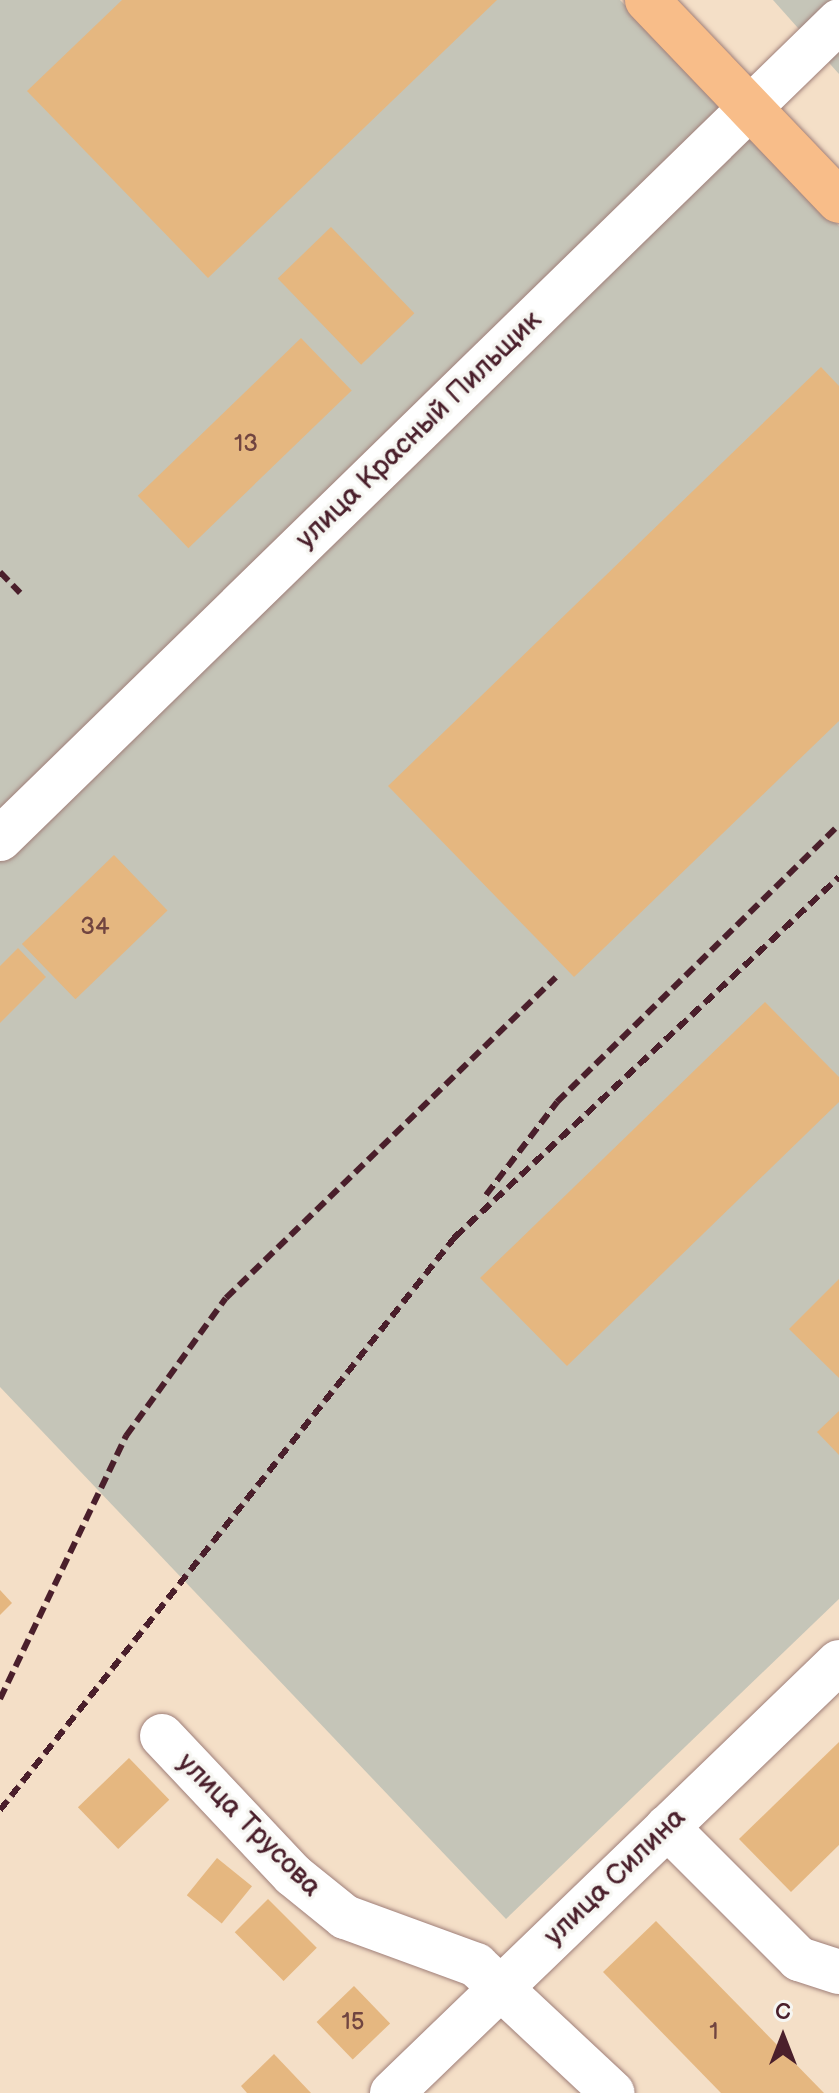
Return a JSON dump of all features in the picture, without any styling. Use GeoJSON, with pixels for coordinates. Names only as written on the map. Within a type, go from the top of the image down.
{"type":"FeatureCollection","features":[{"type":"Feature","properties":{"kind":"main road"},"geometry":{"type":"LineString","coordinates":[[647,0],[839,201]]}},
{"type":"Feature","properties":{"kind":"street","name":"улица Красный Пильщик"},"geometry":{"type":"LineString","coordinates":[[0,839],[839,21]]}},
{"type":"Feature","properties":{"kind":"street","name":"улица Силина"},"geometry":{"type":"LineString","coordinates":[[392,2093],[839,1662]]}},
{"type":"Feature","properties":{"kind":"street","name":"улица Трусова"},"geometry":{"type":"LineString","coordinates":[[162,1736],[293,1875],[345,1917],[476,1965],[613,2093]]}},
{"type":"Feature","properties":{"kind":"street"},"geometry":{"type":"LineString","coordinates":[[667,1827],[784,1946],[827,1969],[839,2007]]}},
{"type":"Feature","properties":{"kind":"shaded area"},"geometry":{"type":"Polygon","coordinates":[[[0,0],[620,0],[839,226],[839,1599],[506,1919],[0,1387],[0,0]]]}},
{"type":"Feature","properties":{"kind":"shaded area"},"geometry":{"type":"Polygon","coordinates":[[[773,0],[839,0],[839,74],[773,0]]]}},
{"type":"Feature","properties":{"kind":"building"},"geometry":{"type":"Polygon","coordinates":[[[122,0],[497,0],[208,278],[27,91],[122,0]]]}},
{"type":"Feature","properties":{"kind":"building"},"geometry":{"type":"Polygon","coordinates":[[[331,227],[414,313],[361,365],[278,278],[331,227]]]}},
{"type":"Feature","properties":{"kind":"building"},"geometry":{"type":"Polygon","coordinates":[[[301,338],[352,391],[188,548],[138,496],[301,338]]]}},
{"type":"Feature","properties":{"kind":"building"},"geometry":{"type":"Polygon","coordinates":[[[821,367],[839,386],[839,721],[574,977],[388,786],[821,367]]]}},
{"type":"Feature","properties":{"kind":"building"},"geometry":{"type":"Polygon","coordinates":[[[114,855],[167,910],[75,999],[22,944],[114,855]]]}},
{"type":"Feature","properties":{"kind":"building"},"geometry":{"type":"Polygon","coordinates":[[[18,948],[46,977],[0,1023],[0,966],[18,948]]]}},
{"type":"Feature","properties":{"kind":"building"},"geometry":{"type":"Polygon","coordinates":[[[765,1002],[839,1077],[839,1102],[567,1366],[480,1278],[765,1002]]]}},
{"type":"Feature","properties":{"kind":"building"},"geometry":{"type":"Polygon","coordinates":[[[839,1279],[839,1378],[789,1329],[839,1279]]]}},
{"type":"Feature","properties":{"kind":"building"},"geometry":{"type":"Polygon","coordinates":[[[839,1411],[839,1455],[817,1432],[839,1411]]]}},
{"type":"Feature","properties":{"kind":"building"},"geometry":{"type":"Polygon","coordinates":[[[0,1590],[12,1603],[0,1615],[0,1590]]]}},
{"type":"Feature","properties":{"kind":"building"},"geometry":{"type":"Polygon","coordinates":[[[839,1742],[839,1845],[791,1892],[739,1839],[839,1742]]]}},
{"type":"Feature","properties":{"kind":"building"},"geometry":{"type":"Polygon","coordinates":[[[129,1758],[169,1800],[118,1849],[78,1807],[129,1758]]]}},
{"type":"Feature","properties":{"kind":"building"},"geometry":{"type":"Polygon","coordinates":[[[217,1858],[252,1886],[222,1924],[187,1895],[217,1858]]]}},
{"type":"Feature","properties":{"kind":"building"},"geometry":{"type":"Polygon","coordinates":[[[268,1899],[317,1948],[284,1981],[235,1932],[268,1899]]]}},
{"type":"Feature","properties":{"kind":"building"},"geometry":{"type":"Polygon","coordinates":[[[656,1921],[824,2093],[721,2093],[603,1972],[656,1921]]]}},
{"type":"Feature","properties":{"kind":"building"},"geometry":{"type":"Polygon","coordinates":[[[354,1986],[390,2023],[353,2060],[317,2022],[354,1986]]]}},
{"type":"Feature","properties":{"kind":"building"},"geometry":{"type":"Polygon","coordinates":[[[274,2054],[311,2093],[247,2093],[241,2086],[274,2054]]]}},
{"type":"Feature","properties":{"kind":"railway"},"geometry":{"type":"LineString","coordinates":[[0,572],[20,593]]}},
{"type":"Feature","properties":{"kind":"railway"},"geometry":{"type":"LineString","coordinates":[[486,1195],[557,1102],[839,825]]}},
{"type":"Feature","properties":{"kind":"railway"},"geometry":{"type":"LineString","coordinates":[[0,1810],[455,1237],[839,877]]}},
{"type":"Feature","properties":{"kind":"railway"},"geometry":{"type":"LineString","coordinates":[[0,1699],[126,1436],[226,1298],[556,977]]}}]}
